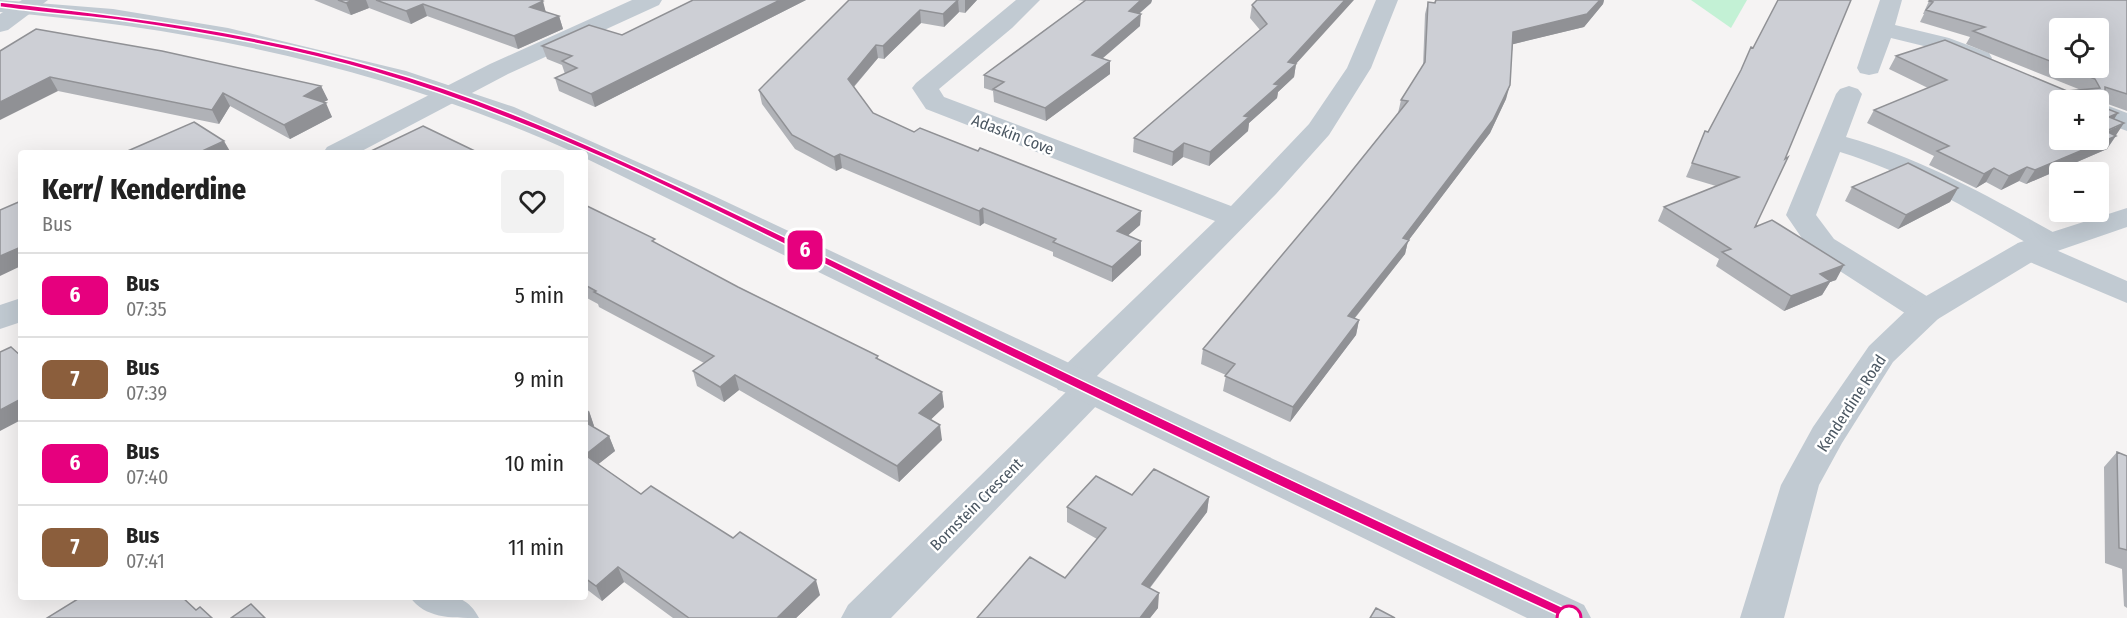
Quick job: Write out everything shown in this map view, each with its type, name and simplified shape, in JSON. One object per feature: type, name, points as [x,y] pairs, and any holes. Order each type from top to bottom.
[{"type":"street","name":"Adaskin Cove","points":[[1029,0],[1004,24],[940,72],[925,88],[935,103],[1235,218]]},
{"type":"street","points":[[1080,385],[1235,218],[1266,188],[1334,108],[1359,68],[1387,0]]},
{"type":"street","points":[[1869,68],[1891,0]]},
{"type":"street","points":[[343,150],[639,1]]},
{"type":"street","points":[[0,25],[22,4],[121,18],[252,40],[373,69],[453,94],[562,137],[777,237],[1080,385],[1569,618]]},
{"type":"street","points":[[1882,29],[1940,43],[2005,68]]},
{"type":"street","points":[[1849,94],[1801,215],[1823,246],[1879,279],[1926,311]]},
{"type":"street","points":[[2109,115],[2127,123]]},
{"type":"street","points":[[1831,141],[1879,155],[2001,215],[2039,246],[2127,293]]},
{"type":"street","name":"Kenderdine Road","points":[[1762,618],[1800,485],[1826,436],[1881,354],[1926,311],[2039,246],[2127,217]]},
{"type":"street","points":[[0,318],[18,310]]},
{"type":"street","name":"Bornstein Crescent","points":[[863,618],[1080,385]]},
{"type":"street","points":[[435,600],[457,618]]},
{"type":"green space","points":[[1691,0],[1747,0],[1731,28]]},
{"type":"building","points":[[376,0],[541,0],[543,1],[530,7],[559,16],[514,36],[423,4],[406,11]]},
{"type":"building","points":[[693,0],[780,0],[591,94],[555,78],[577,68],[562,61],[572,56],[542,46],[589,25],[622,35]]},
{"type":"building","points":[[849,0],[958,0],[943,14],[920,10],[883,46],[876,45],[848,79],[873,113],[914,132],[920,128],[978,151],[980,148],[1141,211],[1117,231],[1141,241],[1112,267],[1053,242],[1056,239],[983,208],[979,211],[840,154],[834,157],[792,135],[759,90]]},
{"type":"building","points":[[1086,0],[1141,0],[1129,11],[1141,14],[1092,55],[1110,61],[1045,108],[993,89],[1004,82],[984,75]]},
{"type":"building","points":[[1257,0],[1345,0],[1288,62],[1296,64],[1274,84],[1279,85],[1244,116],[1249,117],[1210,152],[1184,143],[1173,152],[1134,138],[1267,24],[1252,5]]},
{"type":"building","points":[[1436,0],[1600,0],[1587,14],[1513,32],[1510,85],[1493,120],[1403,238],[1409,240],[1348,316],[1359,320],[1293,407],[1225,376],[1235,364],[1203,349],[1408,101],[1401,100],[1425,62],[1428,2],[1435,3]]},
{"type":"building","points":[[1778,0],[1851,0],[1785,159],[1788,157],[1755,227],[1772,220],[1844,265],[1820,274],[1830,281],[1791,296],[1722,252],[1731,249],[1664,207],[1739,177],[1692,163],[1705,131],[1708,132],[1751,47],[1753,48]]},
{"type":"building","points":[[2127,0],[2127,94],[2105,87],[2105,90],[2078,90],[2100,88],[2092,78],[2109,78],[2109,18],[2049,18],[2049,61],[1973,31],[1985,27],[1926,10],[1933,2],[1929,1]]},
{"type":"building","points":[[36,29],[162,51],[321,86],[304,96],[326,103],[284,125],[223,93],[212,110],[50,77],[0,102],[0,51]]},
{"type":"building","points":[[1945,40],[2065,90],[2049,90],[2049,150],[2083,150],[2049,162],[2049,164],[2035,170],[2027,167],[2009,176],[1994,168],[1984,174],[1937,151],[1949,146],[1874,110],[1947,80],[1896,56]]},
{"type":"building","points":[[2109,110],[2118,113],[2109,117]]},
{"type":"building","points":[[2109,117],[2124,123],[2109,130]]},
{"type":"building","points":[[194,122],[224,141],[204,150],[130,150]]},
{"type":"building","points":[[423,126],[473,150],[373,150]]},
{"type":"building","points":[[2109,132],[2116,136],[2109,139]]},
{"type":"building","points":[[1908,163],[1958,188],[1906,215],[1852,187]]},
{"type":"building","points":[[18,202],[18,248],[0,256],[0,210]]},
{"type":"building","points":[[588,206],[655,239],[652,241],[738,287],[878,356],[876,358],[942,392],[919,413],[940,425],[897,466],[735,375],[720,387],[693,371],[714,356],[594,292],[596,291],[588,287]]},
{"type":"building","points":[[11,347],[18,353],[18,401],[0,410],[0,352]]},
{"type":"building","points":[[588,424],[609,436],[588,453]]},
{"type":"building","points":[[2117,452],[2127,456],[2127,550],[2119,548]]},
{"type":"building","points":[[588,457],[641,494],[651,486],[733,538],[740,532],[816,580],[777,618],[689,618],[618,567],[596,586],[588,580]]},
{"type":"building","points":[[1154,469],[1209,497],[1142,584],[1159,593],[1140,618],[977,618],[1030,557],[1065,578],[1106,528],[1067,507],[1096,476],[1132,495]]},
{"type":"building","points":[[76,600],[185,600],[196,610],[200,607],[212,618],[47,618]]},
{"type":"building","points":[[251,604],[265,618],[231,618]]},
{"type":"building","points":[[1376,608],[1395,618],[1370,618]]},
{"type":"bus line","name":"6","points":[[0,5],[121,18],[252,40],[373,69],[453,94],[541,127],[766,232],[1071,381],[1569,618]]}]
